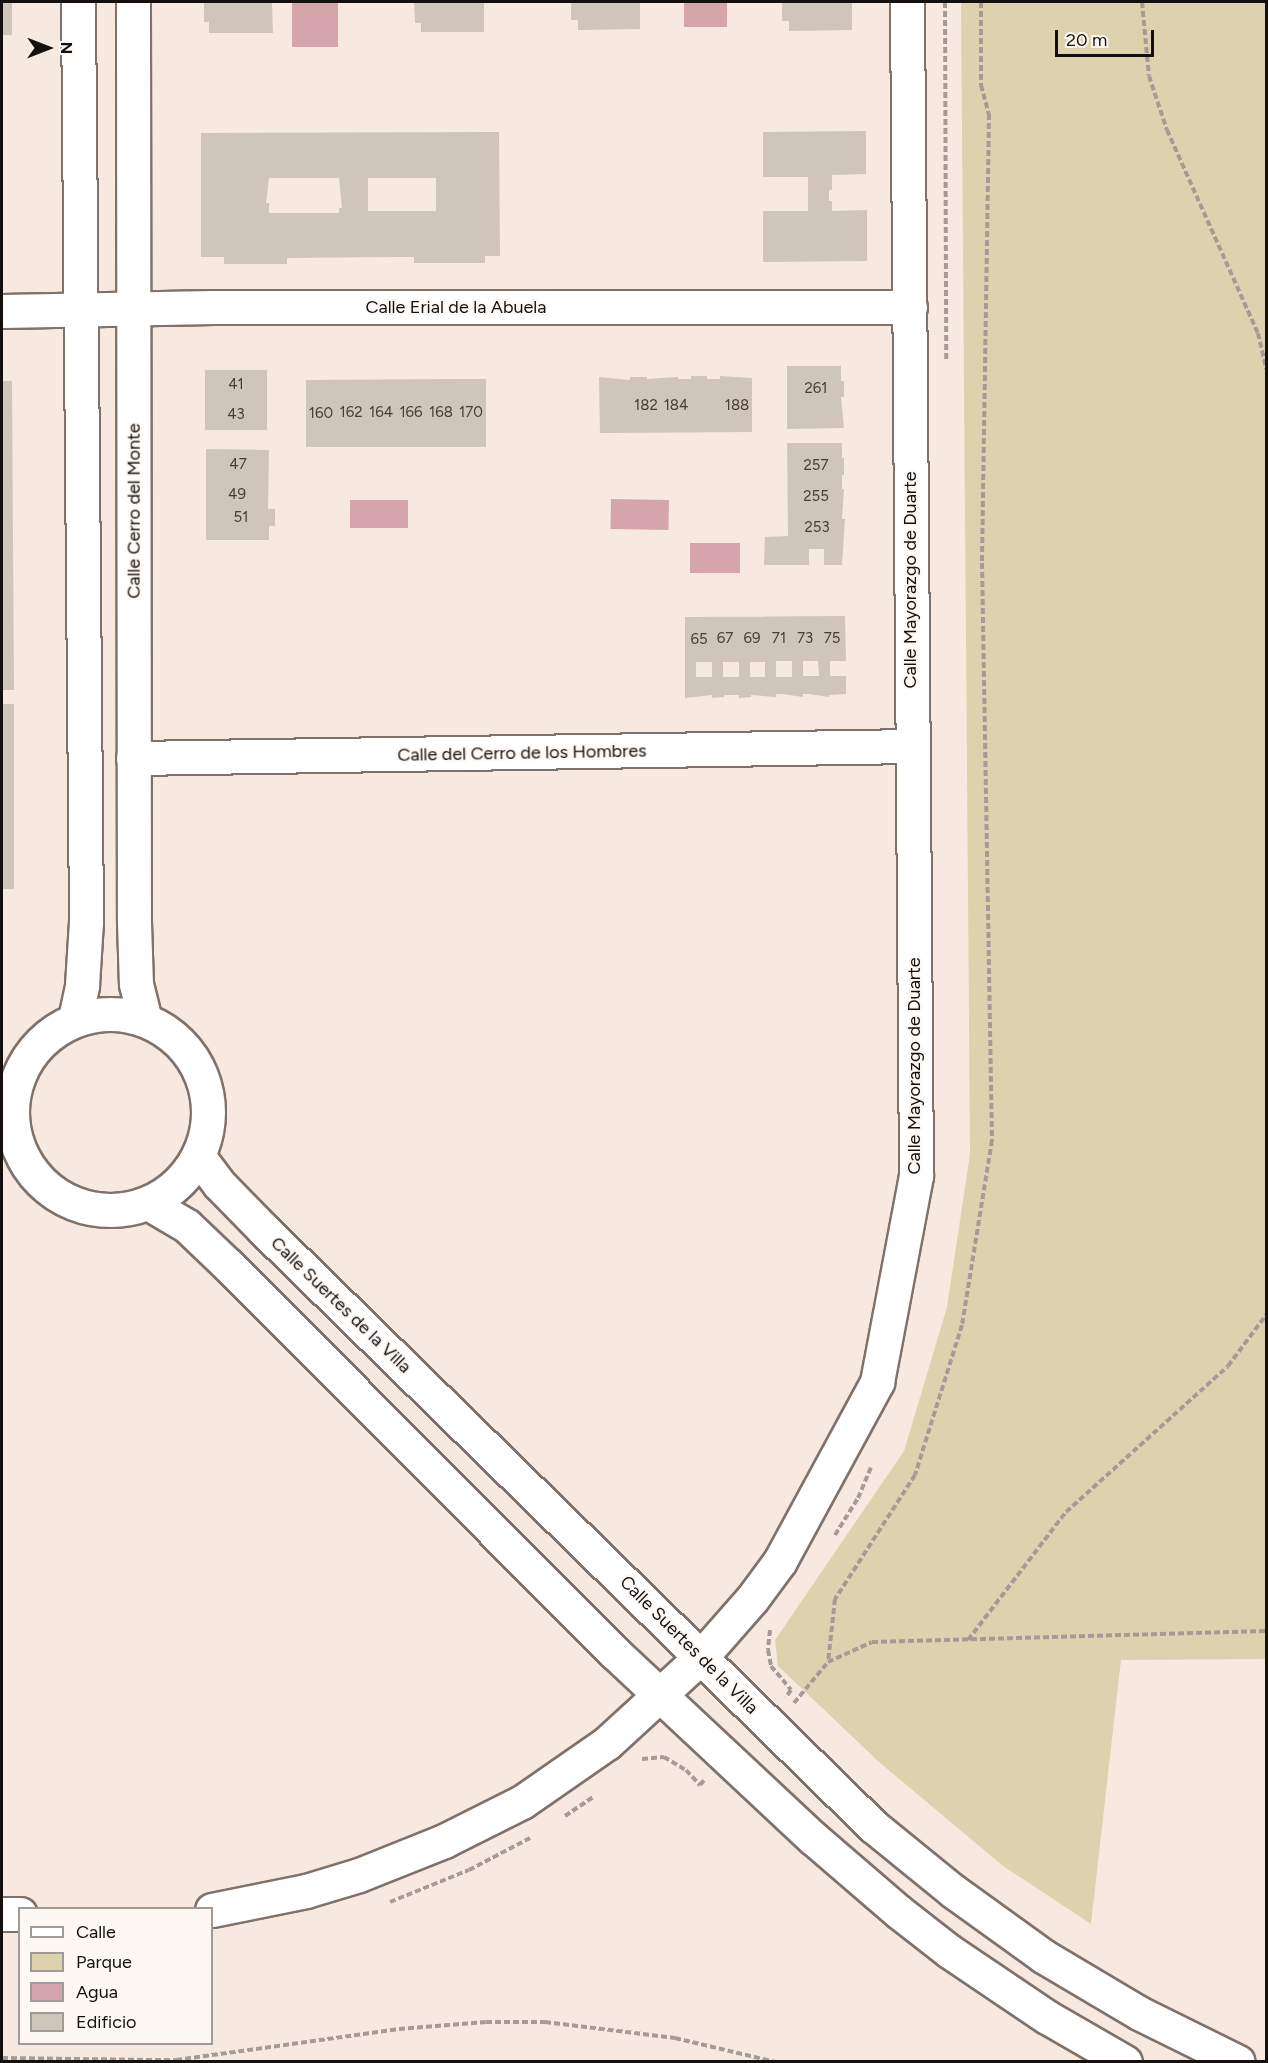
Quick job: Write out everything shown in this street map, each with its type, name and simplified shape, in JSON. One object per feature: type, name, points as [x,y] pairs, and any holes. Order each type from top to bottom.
[{"type":"main road","points":[[75,1019],[82,985],[86,922],[78,2]]},
{"type":"main road","name":"Calle Cerro del Monte","points":[[133,2],[133,758],[136,984],[145,1019]]},
{"type":"main road","name":"Calle Mayorazgo de Duarte","points":[[213,1910],[306,1891],[359,1875],[444,1841],[522,1802],[607,1743],[701,1657],[752,1599],[780,1561],[877,1382],[916,1176],[911,746],[908,2]]},
{"type":"main road","name":"Calle Erial de la Abuela","points":[[2,311],[910,308]]},
{"type":"main road","name":"Calle del Cerro de los Hombres","points":[[133,758],[911,746]]},
{"type":"main road","points":[[98,1013],[122,1013],[145,1019],[166,1030],[183,1046],[197,1065],[205,1087],[208,1110],[206,1133],[198,1156],[185,1175],[168,1191],[148,1203],[126,1209],[104,1210],[82,1206],[62,1198],[44,1185],[10,1146],[13,1100],[10,1079],[40,1042],[56,1029],[75,1019],[98,1013]]},
{"type":"main road","name":"Calle Suertes de la Villa","points":[[198,1156],[219,1184],[264,1230],[873,1826],[953,1891],[1043,1956],[1139,2013],[1238,2061]]},
{"type":"main road","points":[[148,1203],[187,1226],[228,1265],[660,1696],[813,1838],[899,1912],[949,1951],[1047,2017],[1125,2061]]},
{"type":"main road","points":[[2,1914],[18,1914]]},
{"type":"path","points":[[828,1662],[835,1599],[915,1475],[962,1325],[992,1140],[982,563],[989,114],[981,85],[981,2]]},
{"type":"path","points":[[1142,2],[1149,76],[1167,130],[1258,333],[1266,369]]},
{"type":"path","points":[[967,1640],[1066,1512],[1228,1366],[1266,1315]]},
{"type":"path","points":[[791,1706],[828,1662],[873,1642],[1266,1631]]},
{"type":"path","points":[[2,2058],[176,2060],[399,2029],[486,2022],[545,2022],[675,2038],[776,2061]]},
{"type":"green space","points":[[961,2],[1266,2],[1266,1659],[1121,1660],[1091,1924],[1003,1866],[879,1762],[778,1666],[775,1640],[904,1451],[947,1307],[970,1154]]},
{"type":"water","points":[[292,2],[338,2],[338,47],[292,47]]},
{"type":"water","points":[[684,2],[727,2],[727,27],[684,27]]},
{"type":"water","points":[[611,499],[669,500],[668,530],[610,529]]},
{"type":"water","points":[[350,500],[408,500],[408,528],[350,528]]},
{"type":"water","points":[[690,543],[740,543],[740,573],[690,573]]},
{"type":"building","points":[[2,2],[12,2],[12,35],[2,35]]},
{"type":"building","points":[[204,2],[272,2],[273,33],[209,33],[209,22],[204,22]]},
{"type":"building","points":[[414,2],[484,2],[484,32],[421,32],[421,23],[415,23]]},
{"type":"building","points":[[571,2],[640,2],[640,29],[578,30],[578,20],[571,20]]},
{"type":"building","points":[[782,2],[852,2],[852,30],[789,31],[789,21],[782,21]]},
{"type":"building","points":[[866,131],[866,174],[832,175],[829,201],[832,201],[832,211],[867,210],[867,261],[763,262],[763,211],[808,211],[808,177],[763,177],[763,132]]},
{"type":"building","points":[[499,132],[500,256],[485,256],[485,263],[414,263],[414,257],[398,257],[287,258],[287,264],[224,264],[224,257],[201,257],[201,133]],"holes":[[[269,178],[339,178],[342,208],[339,208],[339,213],[269,213],[269,203],[266,203]],[[368,178],[436,178],[436,211],[368,211]]]},
{"type":"building","points":[[787,366],[841,366],[841,381],[844,381],[844,397],[841,397],[844,428],[787,429]]},
{"type":"building","points":[[205,370],[267,370],[267,430],[205,430]]},
{"type":"building","points":[[691,376],[707,376],[707,379],[720,379],[720,376],[752,378],[752,432],[600,433],[599,377],[630,380],[630,377],[691,379]]},
{"type":"building","points":[[486,379],[486,447],[306,447],[306,380]]},
{"type":"building","points":[[2,381],[12,381],[14,690],[2,690]]},
{"type":"building","points":[[787,443],[842,443],[844,475],[842,475],[842,489],[844,489],[842,519],[845,519],[842,565],[824,565],[824,549],[809,549],[809,565],[764,565],[765,537],[788,536]]},
{"type":"building","points":[[206,449],[269,450],[268,509],[275,509],[275,526],[269,526],[269,540],[206,540]]},
{"type":"building","points":[[845,616],[846,661],[830,661],[830,676],[846,676],[846,694],[829,695],[829,697],[809,694],[803,694],[803,697],[776,694],[776,697],[751,695],[751,697],[739,698],[739,695],[724,695],[724,697],[712,698],[712,695],[685,698],[685,617]],"holes":[[[776,661],[792,661],[792,677],[776,677]],[[803,661],[818,661],[819,676],[803,676]],[[696,662],[712,662],[712,677],[696,677]],[[723,662],[739,662],[739,677],[723,677]],[[750,662],[765,662],[765,677],[750,677]]]},
{"type":"building","points":[[2,704],[14,704],[14,889],[2,889]]}]
